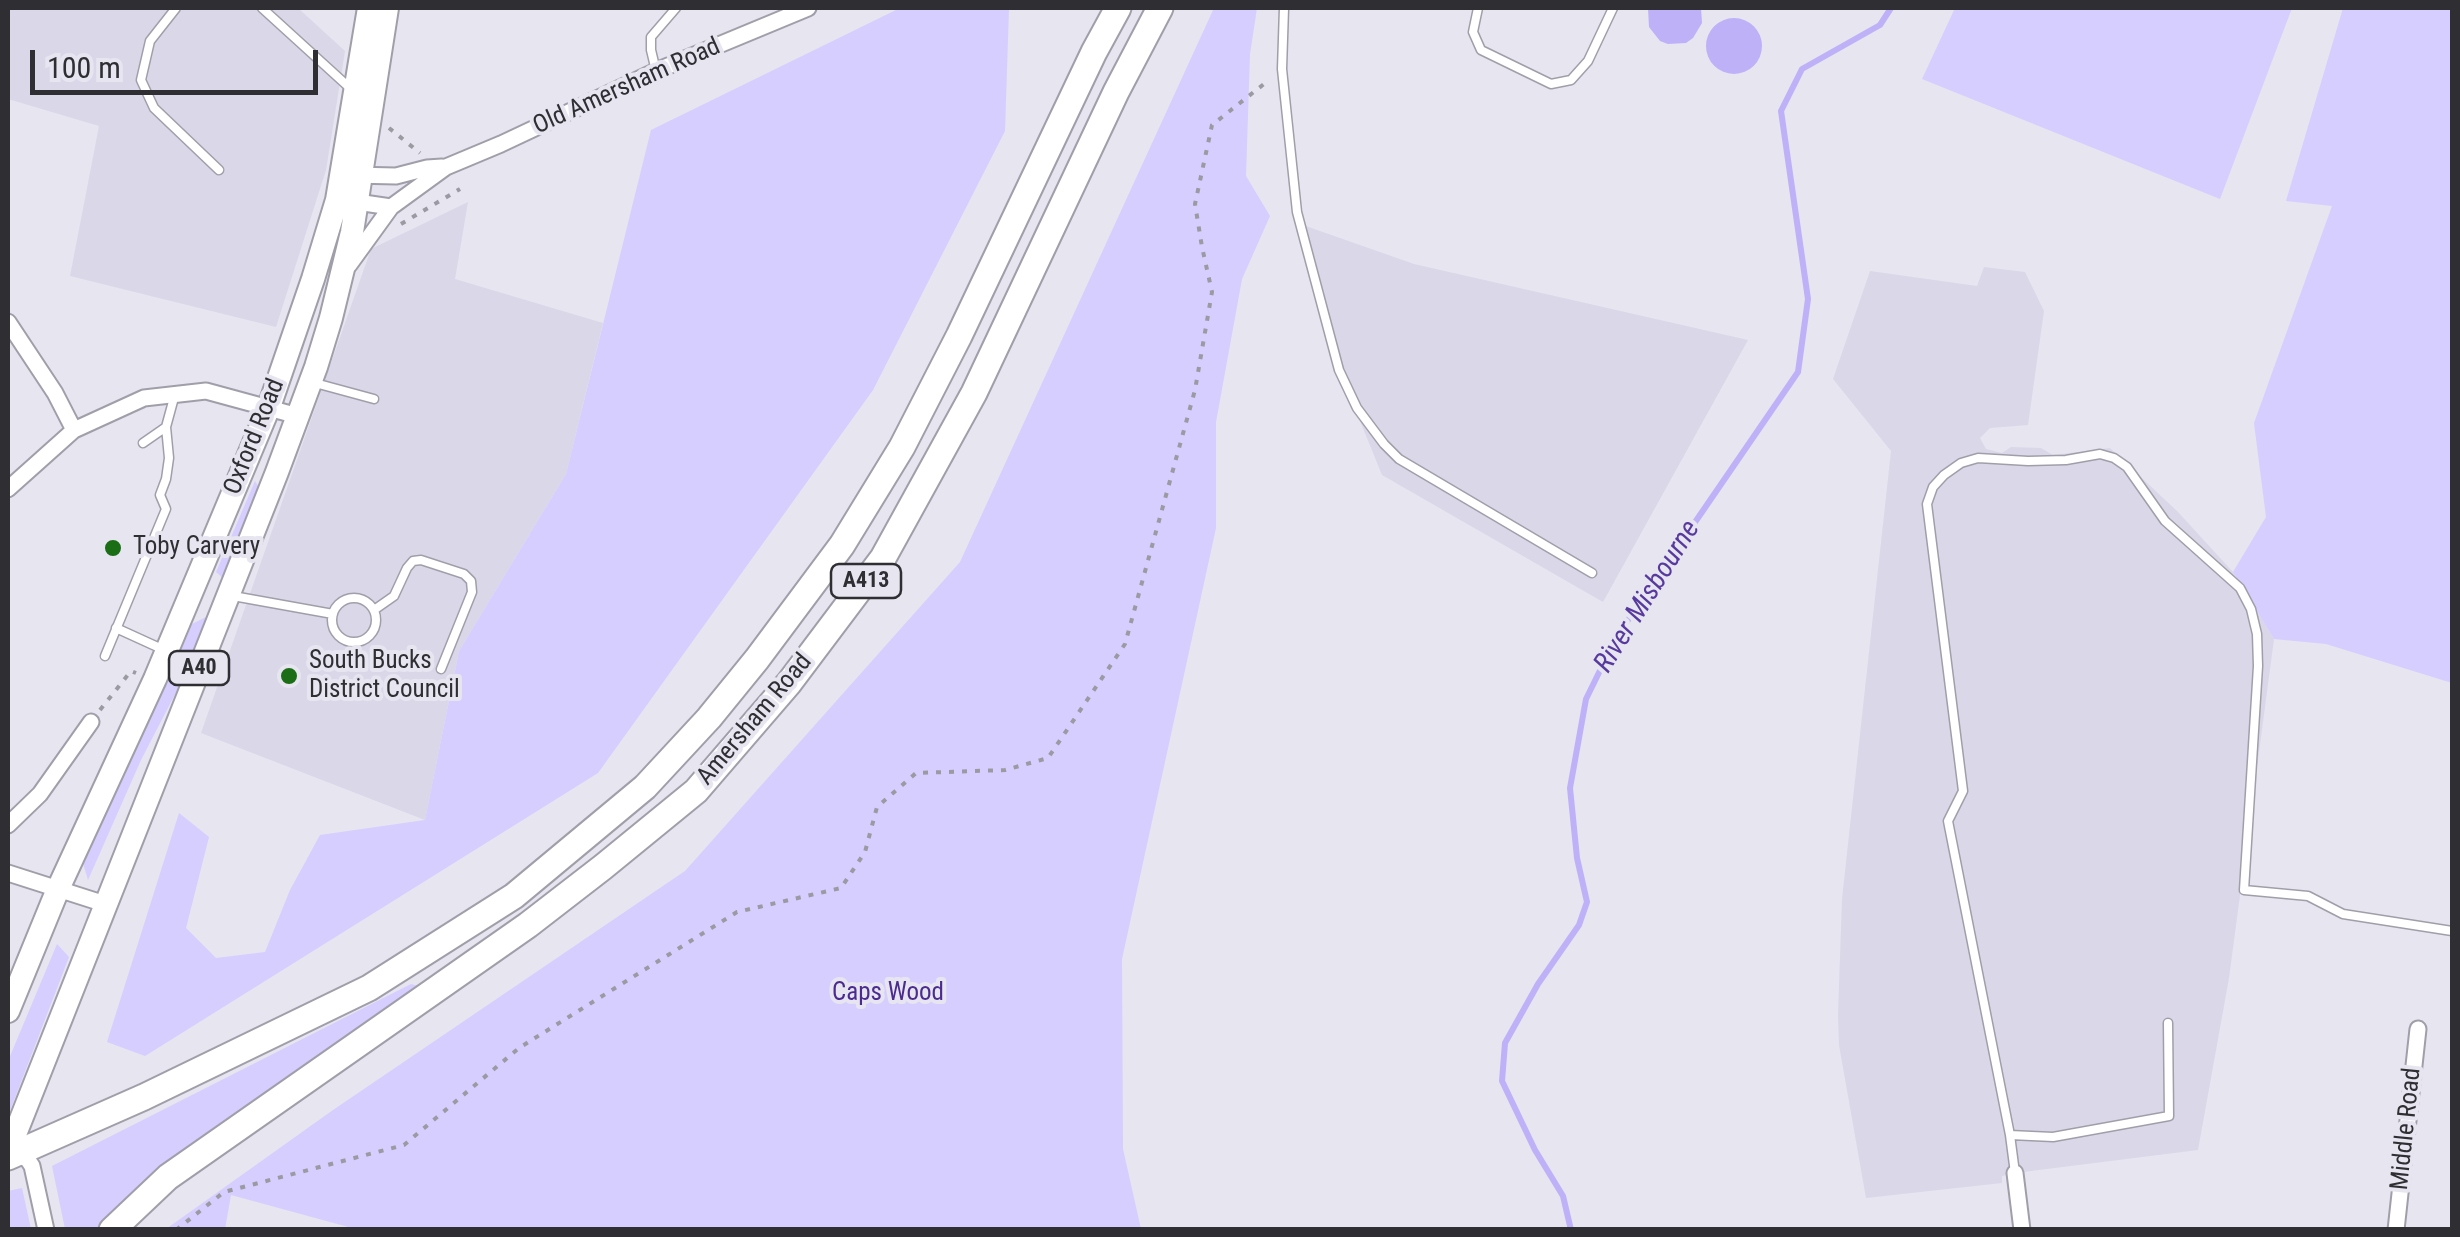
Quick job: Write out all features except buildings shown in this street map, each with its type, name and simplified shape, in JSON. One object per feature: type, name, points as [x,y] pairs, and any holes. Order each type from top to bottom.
[{"type":"highway","name":"A413","points":[[11,1154],[144,1097],[370,988],[514,896],[645,786],[710,718],[842,546],[902,447],[1118,8]]},
{"type":"highway","name":"Amersham Road","points":[[112,1230],[168,1177],[528,925],[603,867],[696,790],[778,696],[884,558],[974,393],[1116,92],[1160,8]]},
{"type":"main road","name":"Oxford Road","points":[[8,1011],[58,889],[190,596],[269,407],[313,279],[347,200],[354,92],[370,8]]},
{"type":"main road","name":"A40","points":[[351,175],[387,8]]},
{"type":"main road","name":"A40","points":[[11,1154],[104,904],[311,381],[341,277],[347,200]]},
{"type":"main road","points":[[190,596],[229,595]]},
{"type":"street","name":"Old Amersham Road","points":[[341,277],[391,207],[446,167],[656,71],[808,8]]},
{"type":"street","name":"Old Amersham Road","points":[[351,175],[396,176],[446,167]]},
{"type":"street","points":[[347,200],[391,207]]},
{"type":"street","points":[[8,322],[55,392],[74,430]]},
{"type":"street","points":[[8,489],[74,430],[144,398],[206,390],[298,416]]},
{"type":"street","points":[[8,825],[40,794],[91,722]]},
{"type":"street","points":[[8,873],[104,904]]},
{"type":"street","name":"Middle Road","points":[[2396,1230],[2418,1029]]},
{"type":"street","points":[[11,1154],[28,1160],[32,1166],[46,1230]]},
{"type":"street","points":[[2015,1173],[2022,1230]]},
{"type":"lane","points":[[176,8],[150,40],[141,80],[154,108],[219,170]]},
{"type":"lane","points":[[262,8],[354,92]]},
{"type":"lane","points":[[656,71],[650,36],[676,8]]},
{"type":"lane","points":[[1284,8],[1282,69],[1297,212],[1338,370],[1357,408],[1399,459],[1592,573]]},
{"type":"lane","points":[[1478,8],[1473,32],[1480,50],[1551,84],[1571,80],[1588,61],[1613,8]]},
{"type":"lane","points":[[311,381],[374,399]]},
{"type":"lane","points":[[105,656],[166,509],[160,495],[168,458],[166,427],[175,394]]},
{"type":"lane","points":[[143,443],[166,427]]},
{"type":"lane","points":[[2015,1173],[1948,820],[1963,791],[1927,504],[1933,486],[1961,463],[1978,458],[2066,460],[2100,454],[2114,458],[2127,467],[2165,521],[2240,588],[2254,621],[2258,666],[2244,890],[2308,896],[2354,917],[2452,932]]},
{"type":"lane","points":[[374,610],[394,596],[413,561],[464,574],[471,581],[472,592],[441,669]]},
{"type":"lane","points":[[229,595],[332,614]]},
{"type":"lane","points":[[349,598],[363,600],[374,610],[374,632],[369,638],[355,643],[340,639],[335,633],[332,614],[337,605],[349,598]]},
{"type":"lane","points":[[116,628],[166,651]]},
{"type":"lane","points":[[2010,1135],[2054,1137],[2169,1116],[2168,1023]]},
{"type":"path","points":[[176,1230],[224,1192],[404,1145],[519,1048],[736,912],[841,888],[864,852],[877,807],[916,772],[1005,770],[1048,758],[1125,644],[1195,390],[1212,292],[1195,204],[1212,125],[1282,69]]},
{"type":"path","points":[[383,123],[422,155],[427,168]]},
{"type":"path","points":[[91,722],[132,671],[155,679]]},
{"type":"shaded area","points":[[8,8],[298,8],[345,51],[326,170],[276,327],[70,276],[99,126],[8,99]]},
{"type":"shaded area","points":[[1648,8],[1701,8],[1702,23],[1686,43],[1668,44],[1660,41],[1649,27]]},
{"type":"shaded area","points":[[1734,18],[1754,26],[1762,46],[1754,66],[1734,74],[1714,66],[1706,46],[1714,26]]},
{"type":"shaded area","points":[[468,202],[455,279],[603,323],[566,474],[459,651],[425,820],[201,733],[371,249]]},
{"type":"shaded area","points":[[1300,224],[1414,264],[1748,340],[1603,602],[1382,475],[1345,384]]},
{"type":"shaded area","points":[[1984,267],[2025,272],[2044,311],[2028,425],[1990,428],[1980,438],[1986,449],[2002,453],[2011,447],[2041,448],[2053,455],[2110,448],[2178,512],[2233,572],[2274,639],[2229,978],[2198,1150],[2015,1173],[2002,1176],[2002,1183],[1866,1198],[1839,1045],[1838,1015],[1842,899],[1891,451],[1833,379],[1870,271],[1977,286]]},
{"type":"green space","points":[[900,8],[1009,8],[1005,131],[873,390],[598,773],[145,1056],[107,1042],[179,813],[209,837],[186,928],[216,958],[265,952],[290,890],[320,835],[425,820],[459,651],[566,474],[651,130]]},
{"type":"green space","name":"Caps Wood","points":[[1214,8],[1257,8],[1250,54],[1246,176],[1270,216],[1242,279],[1216,422],[1216,528],[1122,959],[1123,1149],[1141,1229],[367,1230],[231,1195],[225,1229],[166,1229],[333,1110],[685,871],[960,562]]},
{"type":"green space","points":[[1955,8],[2292,8],[2220,199],[1922,79]]},
{"type":"green space","points":[[2343,8],[2452,8],[2452,683],[2326,644],[2274,639],[2233,572],[2266,517],[2254,423],[2332,206],[2286,201]]},
{"type":"green space","points":[[255,481],[260,489],[225,580],[216,572]]},
{"type":"green space","points":[[208,616],[201,644],[141,760],[88,880],[80,853],[186,627]]},
{"type":"green space","points":[[57,944],[69,957],[8,1116],[8,1061]]},
{"type":"green space","points":[[411,984],[425,988],[260,1097],[97,1229],[65,1229],[52,1166]]},
{"type":"green space","points":[[22,1188],[31,1229],[8,1229],[8,1191]]},
{"type":"waterway","name":"River Misbourne","points":[[1571,1230],[1563,1196],[1535,1150],[1502,1081],[1505,1043],[1538,984],[1579,925],[1587,902],[1577,858],[1570,788],[1586,699],[1617,636],[1798,372],[1808,299],[1781,111],[1802,69],[1880,25],[1891,8]]},
{"type":"place","name":"Toby Carvery","points":[[113,548]]},
{"type":"place","name":"South Bucks District Council","points":[[289,676]]}]
